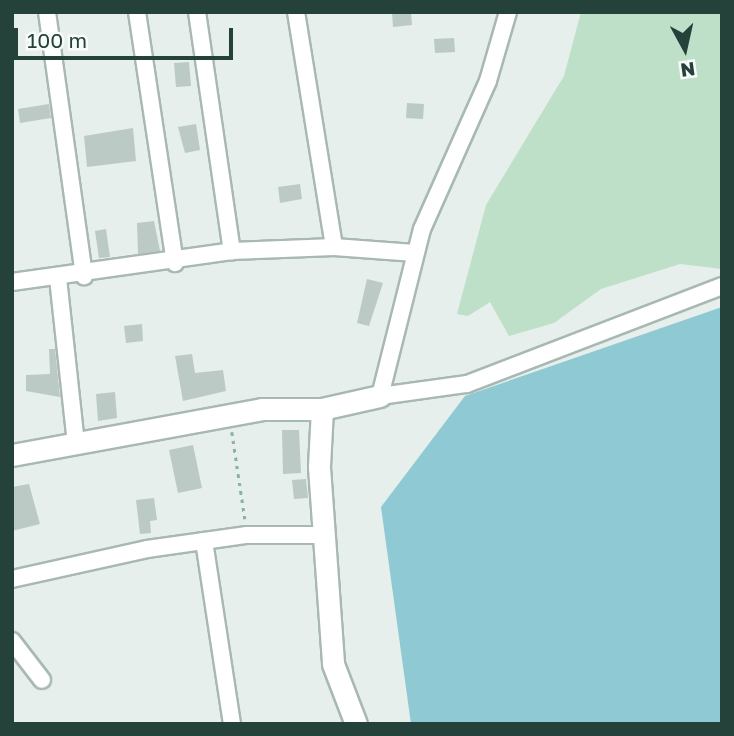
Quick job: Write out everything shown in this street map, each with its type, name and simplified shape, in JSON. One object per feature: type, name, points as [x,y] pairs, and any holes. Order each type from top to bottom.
[{"type":"street","points":[[47,12],[84,276]]},
{"type":"street","points":[[137,12],[175,263]]},
{"type":"street","points":[[197,12],[232,251]]},
{"type":"street","points":[[296,12],[334,247]]},
{"type":"street","points":[[380,396],[415,253],[488,81],[508,12]]},
{"type":"street","points":[[12,282],[84,276],[175,263],[232,251],[334,247],[415,253]]},
{"type":"street","points":[[58,278],[76,444]]},
{"type":"street","points":[[12,456],[229,415],[322,409],[380,396],[467,384],[722,286]]},
{"type":"street","points":[[322,409],[323,535],[333,664],[356,724]]},
{"type":"street","points":[[12,579],[204,541],[247,535],[323,535]]},
{"type":"street","points":[[204,541],[232,724]]},
{"type":"street","points":[[12,641],[42,680]]},
{"type":"path","points":[[229,415],[247,535]]},
{"type":"green space","points":[[581,12],[722,12],[722,269],[680,264],[601,289],[554,323],[509,336],[490,302],[468,316],[457,314],[486,205],[564,76]]},
{"type":"water","points":[[722,307],[722,724],[411,724],[381,507],[465,396]]},
{"type":"building","points":[[392,12],[411,12],[412,25],[393,27]]},
{"type":"building","points":[[454,38],[455,52],[435,53],[434,39]]},
{"type":"building","points":[[189,62],[191,86],[176,87],[174,63]]},
{"type":"building","points":[[407,103],[424,104],[423,119],[406,118]]},
{"type":"building","points":[[49,104],[51,118],[20,123],[18,109]]},
{"type":"building","points":[[196,124],[200,150],[185,153],[178,127]]},
{"type":"building","points":[[133,128],[136,161],[87,167],[84,136]]},
{"type":"building","points":[[300,184],[302,199],[280,203],[278,187]]},
{"type":"building","points":[[154,221],[160,251],[138,254],[137,223]]},
{"type":"building","points":[[106,229],[110,257],[99,258],[95,231]]},
{"type":"building","points":[[367,279],[383,283],[369,326],[357,323]]},
{"type":"building","points":[[142,324],[143,341],[126,343],[124,326]]},
{"type":"building","points":[[49,349],[55,349],[60,397],[26,391],[26,375],[50,374]]},
{"type":"building","points":[[192,354],[195,373],[223,370],[226,391],[183,401],[175,356]]},
{"type":"building","points":[[115,392],[117,418],[98,421],[96,394]]},
{"type":"building","points":[[282,430],[299,430],[301,473],[283,474]]},
{"type":"building","points":[[193,445],[202,488],[178,493],[169,450]]},
{"type":"building","points":[[306,479],[308,498],[294,499],[292,480]]},
{"type":"building","points":[[29,484],[40,524],[12,531],[12,487]]},
{"type":"building","points":[[154,498],[157,520],[150,521],[151,533],[140,534],[136,500]]}]
